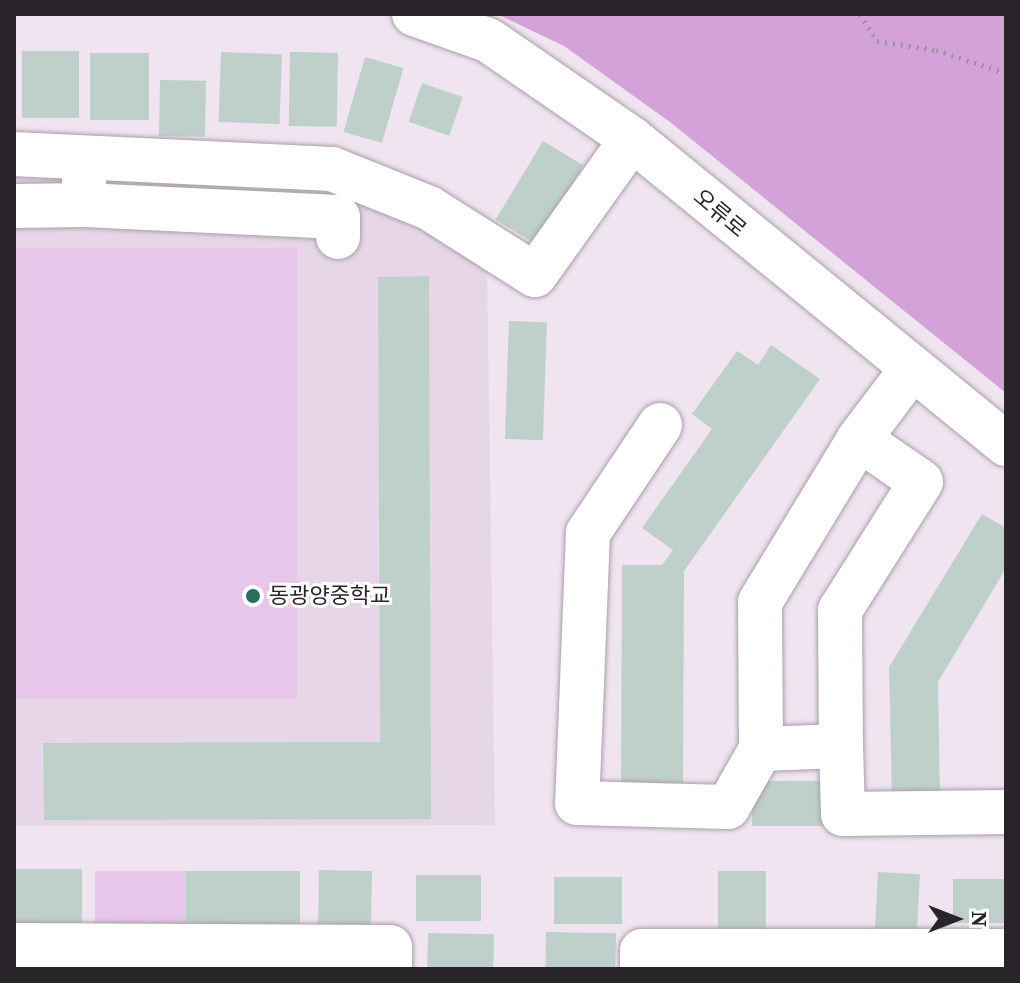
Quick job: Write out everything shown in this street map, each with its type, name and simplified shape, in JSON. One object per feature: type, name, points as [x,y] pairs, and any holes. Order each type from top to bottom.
[{"type":"street","name":"오류로","points":[[414,14],[488,40],[632,139],[911,370],[1006,444]]},
{"type":"street","points":[[14,154],[332,169],[429,208],[535,275],[632,139]]},
{"type":"street","points":[[84,155],[84,205]]},
{"type":"street","points":[[14,206],[84,205],[338,217],[338,237]]},
{"type":"street","points":[[660,425],[588,533],[577,803],[728,807],[761,749],[760,602],[859,439],[911,370]]},
{"type":"street","points":[[859,439],[921,482],[840,610],[843,814],[1006,812]]},
{"type":"street","points":[[761,749],[841,746]]},
{"type":"street","points":[[14,945],[390,947],[390,969]]},
{"type":"street","points":[[642,969],[642,951],[1006,951]]},
{"type":"path","points":[[860,14],[877,41],[936,50],[1006,73]]},
{"type":"shaded area","points":[[497,14],[1006,14],[1006,393],[670,122],[564,46]]},
{"type":"shaded area","name":"동광양중학교","points":[[14,174],[260,181],[395,213],[487,268],[495,825],[14,826]]},
{"type":"shaded area","points":[[14,248],[297,248],[297,699],[14,699]]},
{"type":"shaded area","points":[[95,871],[186,871],[186,925],[95,925]]},
{"type":"building","points":[[22,51],[79,51],[79,118],[22,118]]},
{"type":"building","points":[[221,52],[282,54],[280,124],[219,122]]},
{"type":"building","points":[[290,52],[338,53],[337,127],[289,126]]},
{"type":"building","points":[[90,53],[149,53],[149,120],[90,120]]},
{"type":"building","points":[[365,57],[403,68],[382,143],[344,132]]},
{"type":"building","points":[[160,80],[206,81],[205,137],[159,136]]},
{"type":"building","points":[[422,83],[463,97],[449,136],[409,122]]},
{"type":"building","points":[[543,141],[583,165],[536,244],[496,220]]},
{"type":"building","points":[[429,276],[431,819],[44,820],[43,743],[380,742],[378,277]]},
{"type":"building","points":[[509,321],[547,322],[543,440],[505,439]]},
{"type":"building","points":[[771,345],[820,379],[684,571],[683,792],[621,792],[622,565],[662,565],[673,550],[642,528],[712,429],[692,414],[737,351],[758,365]]},
{"type":"building","points":[[982,514],[1006,528],[1006,568],[938,682],[940,798],[892,799],[889,667]]},
{"type":"building","points":[[752,781],[826,781],[826,826],[752,826]]},
{"type":"building","points":[[16,869],[82,869],[82,933],[16,933]]},
{"type":"building","points":[[319,870],[372,871],[371,934],[318,933]]},
{"type":"building","points":[[186,871],[300,871],[300,926],[186,926]]},
{"type":"building","points":[[718,871],[766,871],[766,930],[718,930]]},
{"type":"building","points":[[878,872],[920,874],[917,934],[875,932]]},
{"type":"building","points":[[416,875],[481,875],[481,921],[416,921]]},
{"type":"building","points":[[554,877],[622,877],[622,924],[554,924]]},
{"type":"building","points":[[953,879],[1006,879],[1006,923],[953,923]]},
{"type":"building","points":[[546,932],[616,933],[615,969],[545,969]]},
{"type":"building","points":[[428,933],[494,934],[493,969],[427,969]]},
{"type":"place","name":"동광양중학교","points":[[253,596]]}]
